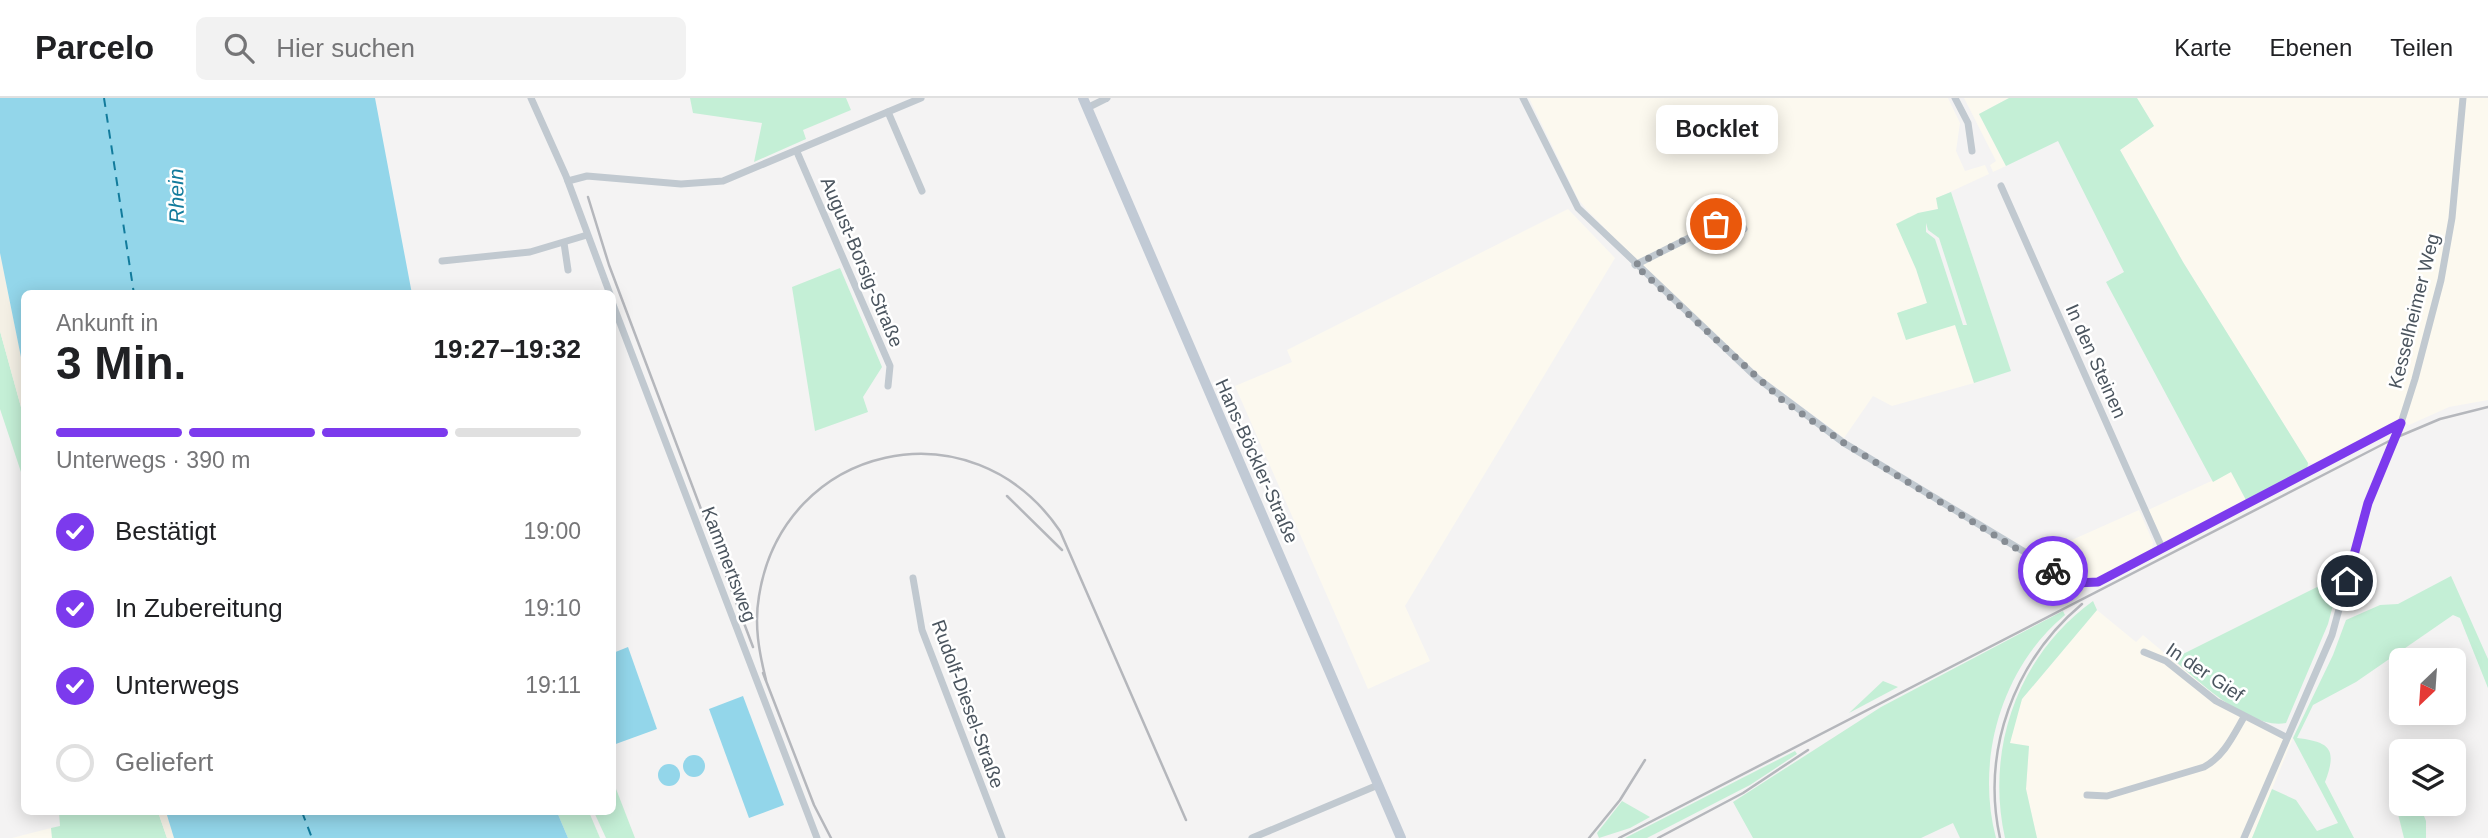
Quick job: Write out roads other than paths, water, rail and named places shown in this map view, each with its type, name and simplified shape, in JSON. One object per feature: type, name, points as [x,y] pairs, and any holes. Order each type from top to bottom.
[{"type":"main road","name":"Hans-Böckler-Straße","points":[[1085,103],[1401,838]]},
{"type":"street","points":[[531,98],[568,181],[608,290]]},
{"type":"street","points":[[568,181],[587,176],[681,184],[723,181],[921,98]]},
{"type":"street","points":[[1085,103],[1107,98]]},
{"type":"street","points":[[1522,98],[1578,208],[1757,378],[1811,421],[2076,583],[2098,582],[2401,423]]},
{"type":"street","points":[[1955,98],[1968,123],[1972,151]]},
{"type":"street","name":"Kesselheimer Weg","points":[[2244,838],[2332,635],[2364,515],[2401,423],[2441,280],[2452,218],[2463,98]]},
{"type":"street","points":[[888,112],[922,191]]},
{"type":"street","name":"August-Borsig-Straße","points":[[797,152],[890,366],[888,386]]},
{"type":"street","name":"In den Steinen","points":[[2001,186],[2162,548]]},
{"type":"street","points":[[1731,202],[1744,229]]},
{"type":"street","points":[[1635,265],[1737,214]]},
{"type":"street","points":[[442,261],[530,252],[587,235]]},
{"type":"street","points":[[564,243],[568,270]]},
{"type":"street","name":"Kammertsweg","points":[[616,312],[817,838]]},
{"type":"street","name":"Rudolf-Diesel-Straße","points":[[913,578],[922,630],[1002,838]]},
{"type":"street","name":"In der Gief","points":[[2144,652],[2166,661],[2216,701],[2286,737]]},
{"type":"street","points":[[2087,795],[2107,796],[2204,767],[2216,760],[2225,750],[2244,717]]},
{"type":"street","points":[[1252,838],[1378,785]]},
{"type":"water","name":"Rhein","points":[[0,98],[375,98],[411,290],[21,290],[21,357],[0,253]]},
{"type":"water","points":[[628,647],[657,729],[616,744],[616,652]]},
{"type":"water","points":[[743,696],[784,805],[749,818],[709,709]]},
{"type":"water","points":[[694,755],[702,758],[705,766],[702,774],[694,777],[686,774],[683,766],[686,758]]},
{"type":"water","points":[[669,764],[677,767],[680,775],[677,783],[669,786],[661,783],[658,775],[661,767]]},
{"type":"water","points":[[167,815],[558,815],[568,838],[174,838]]},
{"type":"railway","points":[[588,197],[609,265],[753,647]]},
{"type":"railway","points":[[1619,838],[2395,438],[2440,419],[2488,407]]},
{"type":"railway","points":[[766,680],[758,638],[759,596],[775,544],[804,503],[842,474],[886,458],[932,454],[979,465],[1023,490],[1060,531],[1186,820]]},
{"type":"railway","points":[[1007,496],[1062,550]]},
{"type":"railway","points":[[2000,838],[1995,805],[1995,773],[2008,710],[2021,680],[2038,652],[2058,627],[2082,604]]},
{"type":"railway","points":[[763,673],[814,805],[831,838]]},
{"type":"railway","points":[[1658,838],[1743,793],[1808,750]]},
{"type":"railway","points":[[1589,838],[1620,800],[1645,760]]},
{"type":"place","name":"Bocklet","points":[[1716,224]]}]
